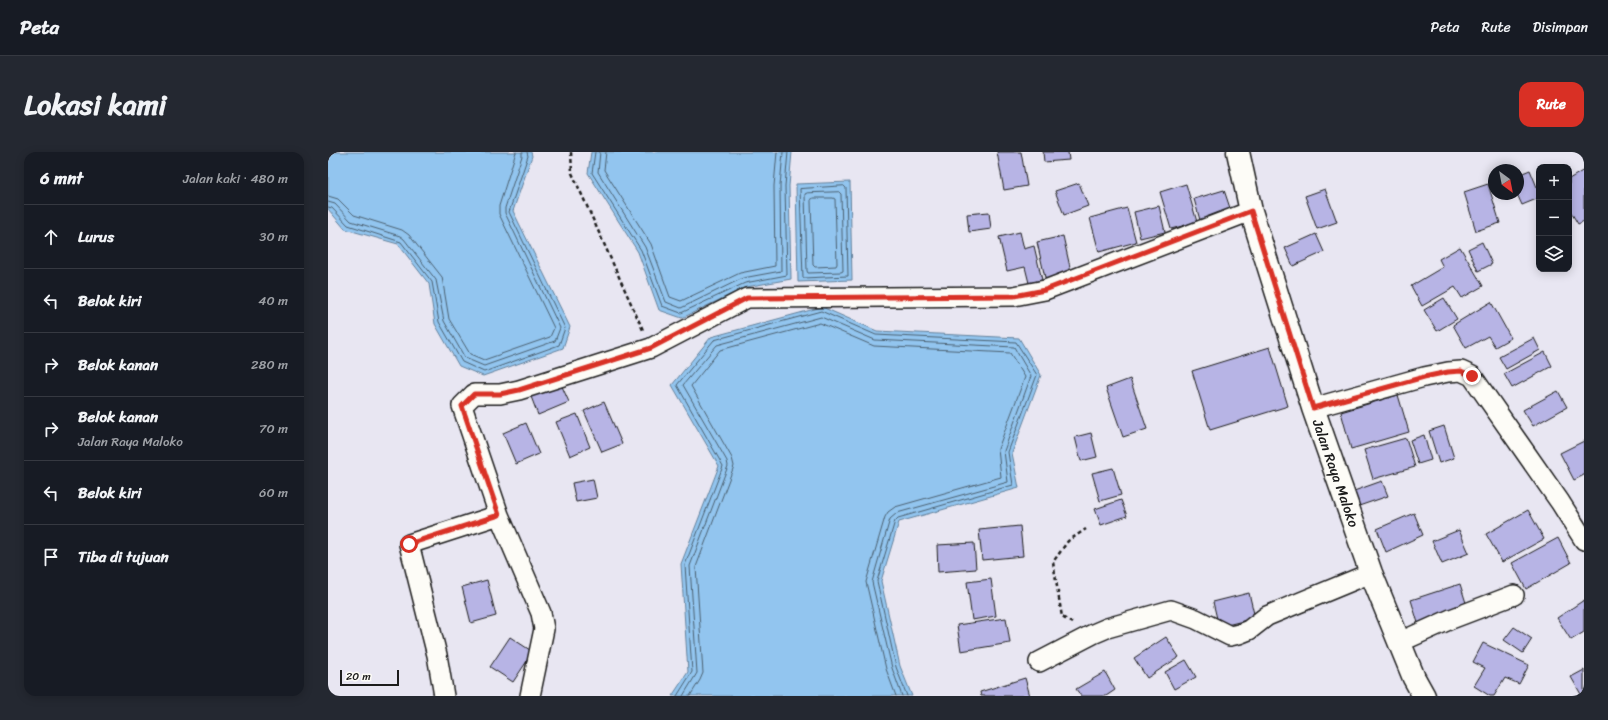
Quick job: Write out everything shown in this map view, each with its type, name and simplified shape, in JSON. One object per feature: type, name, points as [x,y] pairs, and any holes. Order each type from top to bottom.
[{"type":"street","name":"Jalan Raya Maloko","points":[[1238,152],[1251,211],[1313,408],[1371,573],[1414,678],[1424,696]]},
{"type":"street","points":[[530,696],[544,629],[540,613],[499,515],[462,406],[474,394],[500,394],[519,390],[651,348],[747,298],[1014,296],[1045,290],[1251,211]]},
{"type":"street","points":[[1313,408],[1436,374],[1461,371],[1472,376],[1560,502],[1584,540]]},
{"type":"street","points":[[444,696],[437,655],[409,544],[499,515]]},
{"type":"street","points":[[1039,662],[1092,634],[1107,628],[1171,610],[1196,619],[1230,636],[1239,634],[1249,630],[1267,616],[1371,573]]},
{"type":"street","points":[[1400,642],[1450,619],[1514,595]]},
{"type":"path","points":[[571,152],[572,173],[651,348]]},
{"type":"path","points":[[1086,529],[1068,541],[1053,562],[1062,617],[1092,634]]},
{"type":"water","points":[[328,152],[531,152],[532,156],[513,211],[570,327],[563,348],[483,376],[459,366],[435,324],[429,284],[398,244],[345,229],[328,209]]},
{"type":"water","points":[[591,152],[792,152],[789,186],[791,279],[746,287],[682,318],[659,310],[638,252],[588,173]]},
{"type":"water","points":[[850,182],[852,280],[798,282],[796,184]]},
{"type":"water","points":[[822,307],[877,331],[1019,338],[1041,375],[1012,453],[1019,488],[899,522],[881,581],[900,666],[912,696],[672,696],[688,672],[681,564],[719,466],[672,385],[711,337]]},
{"type":"building","points":[[997,152],[1021,152],[1027,186],[1004,190]]},
{"type":"building","points":[[1043,152],[1068,152],[1069,160],[1044,162]]},
{"type":"building","points":[[1530,170],[1536,185],[1536,199],[1522,205],[1520,200],[1524,200],[1524,172]]},
{"type":"building","points":[[1584,170],[1584,221],[1578,224],[1572,214],[1572,177]]},
{"type":"building","points":[[1079,183],[1088,206],[1064,215],[1055,191]]},
{"type":"building","points":[[1186,184],[1197,222],[1171,229],[1160,192]]},
{"type":"building","points":[[1488,184],[1488,200],[1493,200],[1500,223],[1476,231],[1464,192]]},
{"type":"building","points":[[1325,189],[1337,222],[1317,229],[1305,196]]},
{"type":"building","points":[[1224,190],[1231,211],[1200,220],[1194,199]]},
{"type":"building","points":[[1159,206],[1165,232],[1140,238],[1134,212]]},
{"type":"building","points":[[1127,208],[1136,242],[1099,252],[1090,218]]},
{"type":"building","points":[[989,212],[991,229],[969,232],[967,214]]},
{"type":"building","points":[[1020,232],[1024,249],[1034,246],[1042,280],[1029,283],[1025,267],[1007,271],[999,237]]},
{"type":"building","points":[[1316,234],[1324,252],[1293,266],[1285,248]]},
{"type":"building","points":[[1063,236],[1072,276],[1046,282],[1037,242]]},
{"type":"building","points":[[1482,242],[1492,264],[1478,271],[1468,249]]},
{"type":"building","points":[[1460,247],[1483,286],[1462,298],[1455,287],[1422,306],[1411,286],[1443,267],[1439,259]]},
{"type":"building","points":[[1444,298],[1457,319],[1437,331],[1424,310]]},
{"type":"building","points":[[1491,302],[1511,338],[1495,347],[1488,336],[1466,348],[1453,325]]},
{"type":"building","points":[[1534,338],[1540,350],[1506,369],[1499,357]]},
{"type":"building","points":[[1270,347],[1288,406],[1210,430],[1192,371]]},
{"type":"building","points":[[1545,352],[1552,366],[1512,388],[1504,374]]},
{"type":"building","points":[[1130,379],[1147,429],[1123,437],[1106,388]]},
{"type":"building","points":[[560,382],[569,402],[538,415],[530,394]]},
{"type":"building","points":[[1558,391],[1567,407],[1533,426],[1523,410]]},
{"type":"building","points":[[1398,395],[1409,432],[1351,449],[1341,412]]},
{"type":"building","points":[[604,402],[622,444],[602,452],[584,411]]},
{"type":"building","points":[[577,414],[590,447],[570,456],[556,422]]},
{"type":"building","points":[[526,423],[539,454],[516,464],[503,433]]},
{"type":"building","points":[[1444,426],[1454,458],[1439,463],[1429,431]]},
{"type":"building","points":[[1091,433],[1097,457],[1081,461],[1075,437]]},
{"type":"building","points":[[1424,435],[1431,460],[1418,464],[1410,440]]},
{"type":"building","points":[[1406,438],[1415,467],[1373,479],[1364,450]]},
{"type":"building","points":[[1584,441],[1584,475],[1574,480],[1560,453]]},
{"type":"building","points":[[1113,468],[1121,495],[1100,501],[1092,473]]},
{"type":"building","points":[[593,479],[597,498],[576,502],[572,483]]},
{"type":"building","points":[[1382,481],[1388,496],[1359,506],[1354,491]]},
{"type":"building","points":[[1121,500],[1127,516],[1101,525],[1095,509]]},
{"type":"building","points":[[1528,510],[1544,539],[1502,562],[1486,534]]},
{"type":"building","points":[[1414,513],[1423,535],[1386,552],[1377,529]]},
{"type":"building","points":[[1020,526],[1023,556],[982,560],[979,530]]},
{"type":"building","points":[[1459,530],[1469,553],[1442,564],[1432,541]]},
{"type":"building","points":[[1558,538],[1571,563],[1526,589],[1512,563]]},
{"type":"building","points":[[974,543],[976,569],[938,572],[937,545]]},
{"type":"building","points":[[991,579],[996,616],[972,620],[967,582]]},
{"type":"building","points":[[487,580],[496,616],[471,623],[462,587]]},
{"type":"building","points":[[1460,584],[1467,606],[1418,623],[1411,600]]},
{"type":"building","points":[[1249,593],[1255,618],[1219,627],[1213,602]]},
{"type":"building","points":[[1584,600],[1584,632],[1571,640],[1557,618]]},
{"type":"building","points":[[1006,618],[1010,643],[961,651],[957,625]]},
{"type":"building","points":[[1514,627],[1532,639],[1523,653],[1504,640]]},
{"type":"building","points":[[510,637],[533,652],[513,682],[490,667]]},
{"type":"building","points":[[1166,637],[1179,657],[1147,678],[1134,658]]},
{"type":"building","points":[[1483,643],[1529,665],[1519,684],[1505,678],[1494,696],[1490,696],[1474,686],[1485,668],[1473,662]]},
{"type":"building","points":[[1186,660],[1196,677],[1174,689],[1165,672]]},
{"type":"building","points":[[1584,670],[1584,696],[1582,696],[1571,677]]},
{"type":"building","points":[[1105,672],[1115,690],[1106,696],[1081,696],[1076,689]]},
{"type":"building","points":[[1025,678],[1030,696],[981,696],[980,692]]},
{"type":"route","points":[[409,544],[499,515],[462,406],[474,394],[500,394],[519,390],[651,348],[747,298],[1014,296],[1045,290],[1251,211],[1313,408],[1424,377],[1448,372],[1461,371],[1472,376]]}]
